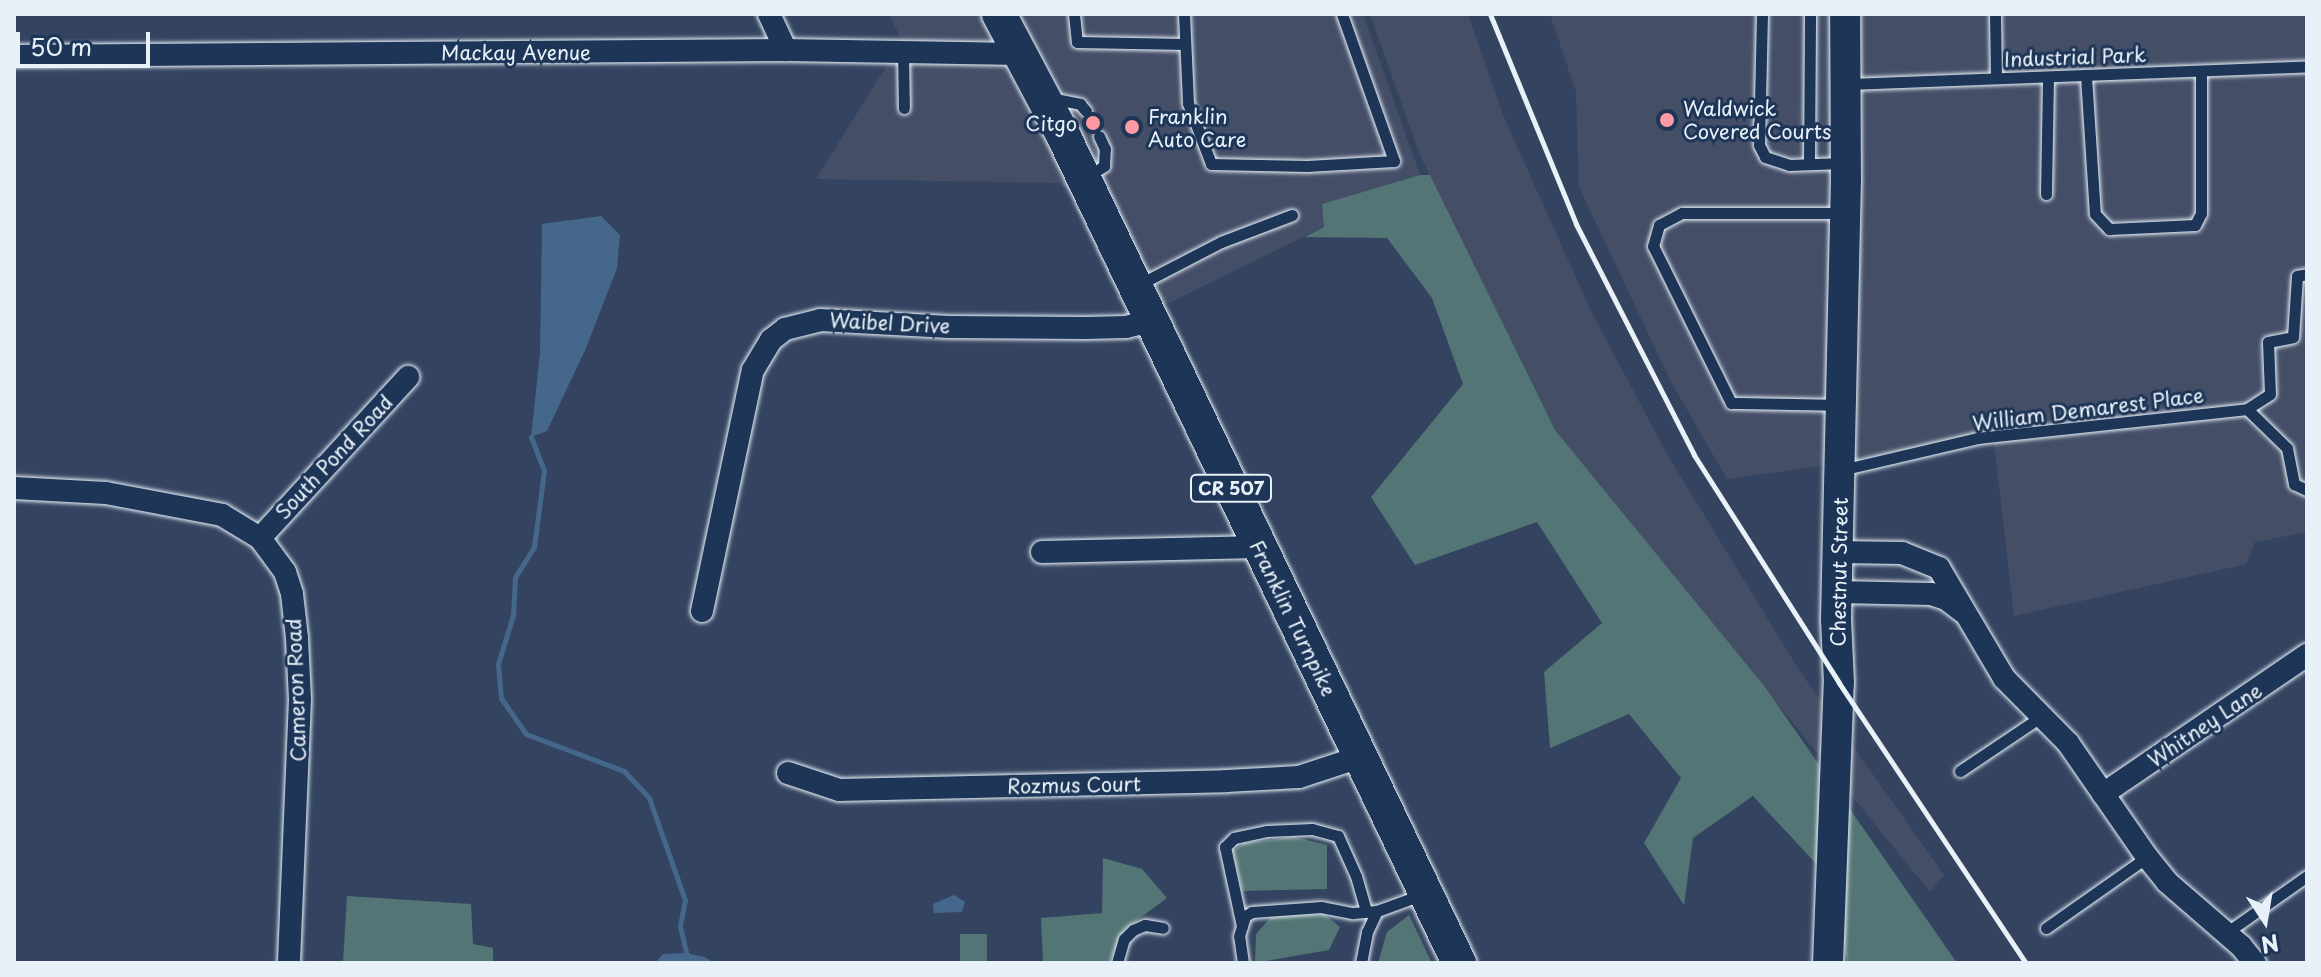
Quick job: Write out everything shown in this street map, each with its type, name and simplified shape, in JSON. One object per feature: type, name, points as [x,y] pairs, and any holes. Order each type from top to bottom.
[{"type":"main road","name":"Franklin Turnpike","points":[[999,14],[1084,178],[1459,963]]},
{"type":"street","points":[[769,14],[786,50]]},
{"type":"street","name":"Chestnut Street","points":[[1828,963],[1839,683],[1837,592],[1846,172],[1845,14]]},
{"type":"street","name":"Mackay Avenue","points":[[14,56],[786,50],[1018,54]]},
{"type":"street","name":"Waibel Drive","points":[[702,611],[753,370],[765,347],[785,329],[820,320],[949,327],[1085,328],[1126,327],[1150,321]]},
{"type":"street","name":"South Pond Road","points":[[260,538],[408,377]]},
{"type":"street","name":"Cameron Road","points":[[14,488],[106,493],[222,515],[260,538],[285,572],[292,594],[297,638],[299,755],[289,963]]},
{"type":"street","points":[[1042,552],[1259,547]]},
{"type":"street","points":[[1838,552],[1902,553],[1924,559],[1939,568],[2004,678],[2068,743],[2147,857],[2167,882],[2226,933],[2255,963]]},
{"type":"street","points":[[1837,592],[1931,594],[1946,599],[1963,612]]},
{"type":"street","name":"Whitney Lane","points":[[2103,794],[2305,660]]},
{"type":"street","name":"Rozmus Court","points":[[788,773],[839,790],[1125,784],[1299,777],[1360,757]]},
{"type":"lane","points":[[1074,14],[1077,42],[1185,44]]},
{"type":"lane","points":[[1184,14],[1188,103],[1211,164],[1307,166],[1394,161],[1342,14]]},
{"type":"lane","points":[[1762,14],[1759,145],[1765,157],[1789,165],[1809,164],[1846,172]]},
{"type":"lane","points":[[1809,164],[1810,14]]},
{"type":"lane","points":[[1995,14],[1996,78]]},
{"type":"lane","points":[[903,53],[904,108]]},
{"type":"lane","name":"Industrial Park","points":[[1845,84],[2307,66]]},
{"type":"lane","points":[[2086,76],[2095,214],[2109,229],[2195,225],[2201,213],[2201,71]]},
{"type":"lane","points":[[2046,194],[2048,78]]},
{"type":"lane","points":[[1042,96],[1080,104],[1086,111]]},
{"type":"lane","points":[[1084,178],[1104,166],[1105,149],[1099,136]]},
{"type":"lane","points":[[1842,405],[1731,403],[1695,336],[1653,246],[1659,225],[1682,213],[1845,213]]},
{"type":"lane","points":[[1134,287],[1221,242],[1292,215]]},
{"type":"lane","points":[[2307,274],[2297,276],[2293,337],[2268,342],[2270,394],[2247,409],[2287,448],[2294,484],[2307,490]]},
{"type":"lane","name":"William Demarest Place","points":[[1840,470],[1977,438],[2247,409]]},
{"type":"lane","points":[[1960,771],[2042,716]]},
{"type":"lane","points":[[1242,926],[1225,847],[1234,838],[1267,831],[1312,829],[1338,836],[1371,912],[1361,963]]},
{"type":"lane","points":[[2046,928],[2147,857]]},
{"type":"lane","points":[[2226,933],[2307,876]]},
{"type":"lane","points":[[1243,963],[1239,936],[1245,916],[1252,912],[1321,907],[1371,912],[1425,893]]},
{"type":"lane","points":[[1117,963],[1124,939],[1133,930],[1145,925],[1163,928]]},
{"type":"shaded area","points":[[889,14],[1363,14],[1420,175],[1322,204],[1324,227],[1140,317],[1090,205],[1059,183],[816,179],[902,41]]},
{"type":"shaded area","points":[[1370,14],[1468,14],[1503,115],[1591,311],[1668,456],[1799,670],[1944,875],[1930,892],[1555,430],[1482,291],[1418,150]]},
{"type":"shaded area","points":[[1550,14],[2307,14],[2307,532],[2255,542],[2246,564],[2014,616],[1994,442],[1727,479],[1670,380],[1579,187],[1576,92]]},
{"type":"shaded area","points":[[601,216],[620,235],[617,268],[586,348],[547,431],[531,437],[540,353],[542,224]]},
{"type":"shaded area","points":[[954,895],[965,902],[962,912],[934,913],[933,904]]},
{"type":"shaded area","points":[[686,953],[705,957],[714,963],[655,963],[663,954]]},
{"type":"green space","points":[[1420,175],[1430,175],[1555,430],[1765,687],[1957,963],[1847,963],[1835,884],[1753,796],[1693,838],[1684,905],[1644,843],[1681,778],[1629,714],[1550,748],[1544,672],[1602,623],[1537,522],[1415,565],[1371,497],[1463,384],[1432,298],[1387,238],[1305,237],[1324,227],[1322,204]]},
{"type":"green space","points":[[1294,837],[1327,845],[1327,889],[1242,891],[1233,851],[1244,843]]},
{"type":"green space","points":[[1103,858],[1142,869],[1167,898],[1125,929],[1109,963],[1043,963],[1041,918],[1102,913]]},
{"type":"green space","points":[[347,896],[471,904],[473,944],[493,948],[493,963],[343,963]]},
{"type":"green space","points":[[1324,914],[1340,927],[1329,950],[1255,963],[1256,934],[1272,916]]},
{"type":"green space","points":[[1409,915],[1432,963],[1378,963],[1387,932]]},
{"type":"green space","points":[[960,934],[987,934],[987,963],[960,963]]},
{"type":"waterway","points":[[531,437],[544,471],[534,547],[515,578],[513,615],[498,664],[501,698],[526,734],[624,771],[649,798],[685,900],[680,926],[686,953]]},
{"type":"railway","points":[[1490,14],[1576,224],[1694,455],[1839,683],[2026,963]]},
{"type":"place","name":"Waldwick Covered Courts","points":[[1667,120]]},
{"type":"place","name":"Citgo","points":[[1093,123]]},
{"type":"place","name":"Franklin Auto Care","points":[[1132,127]]}]
